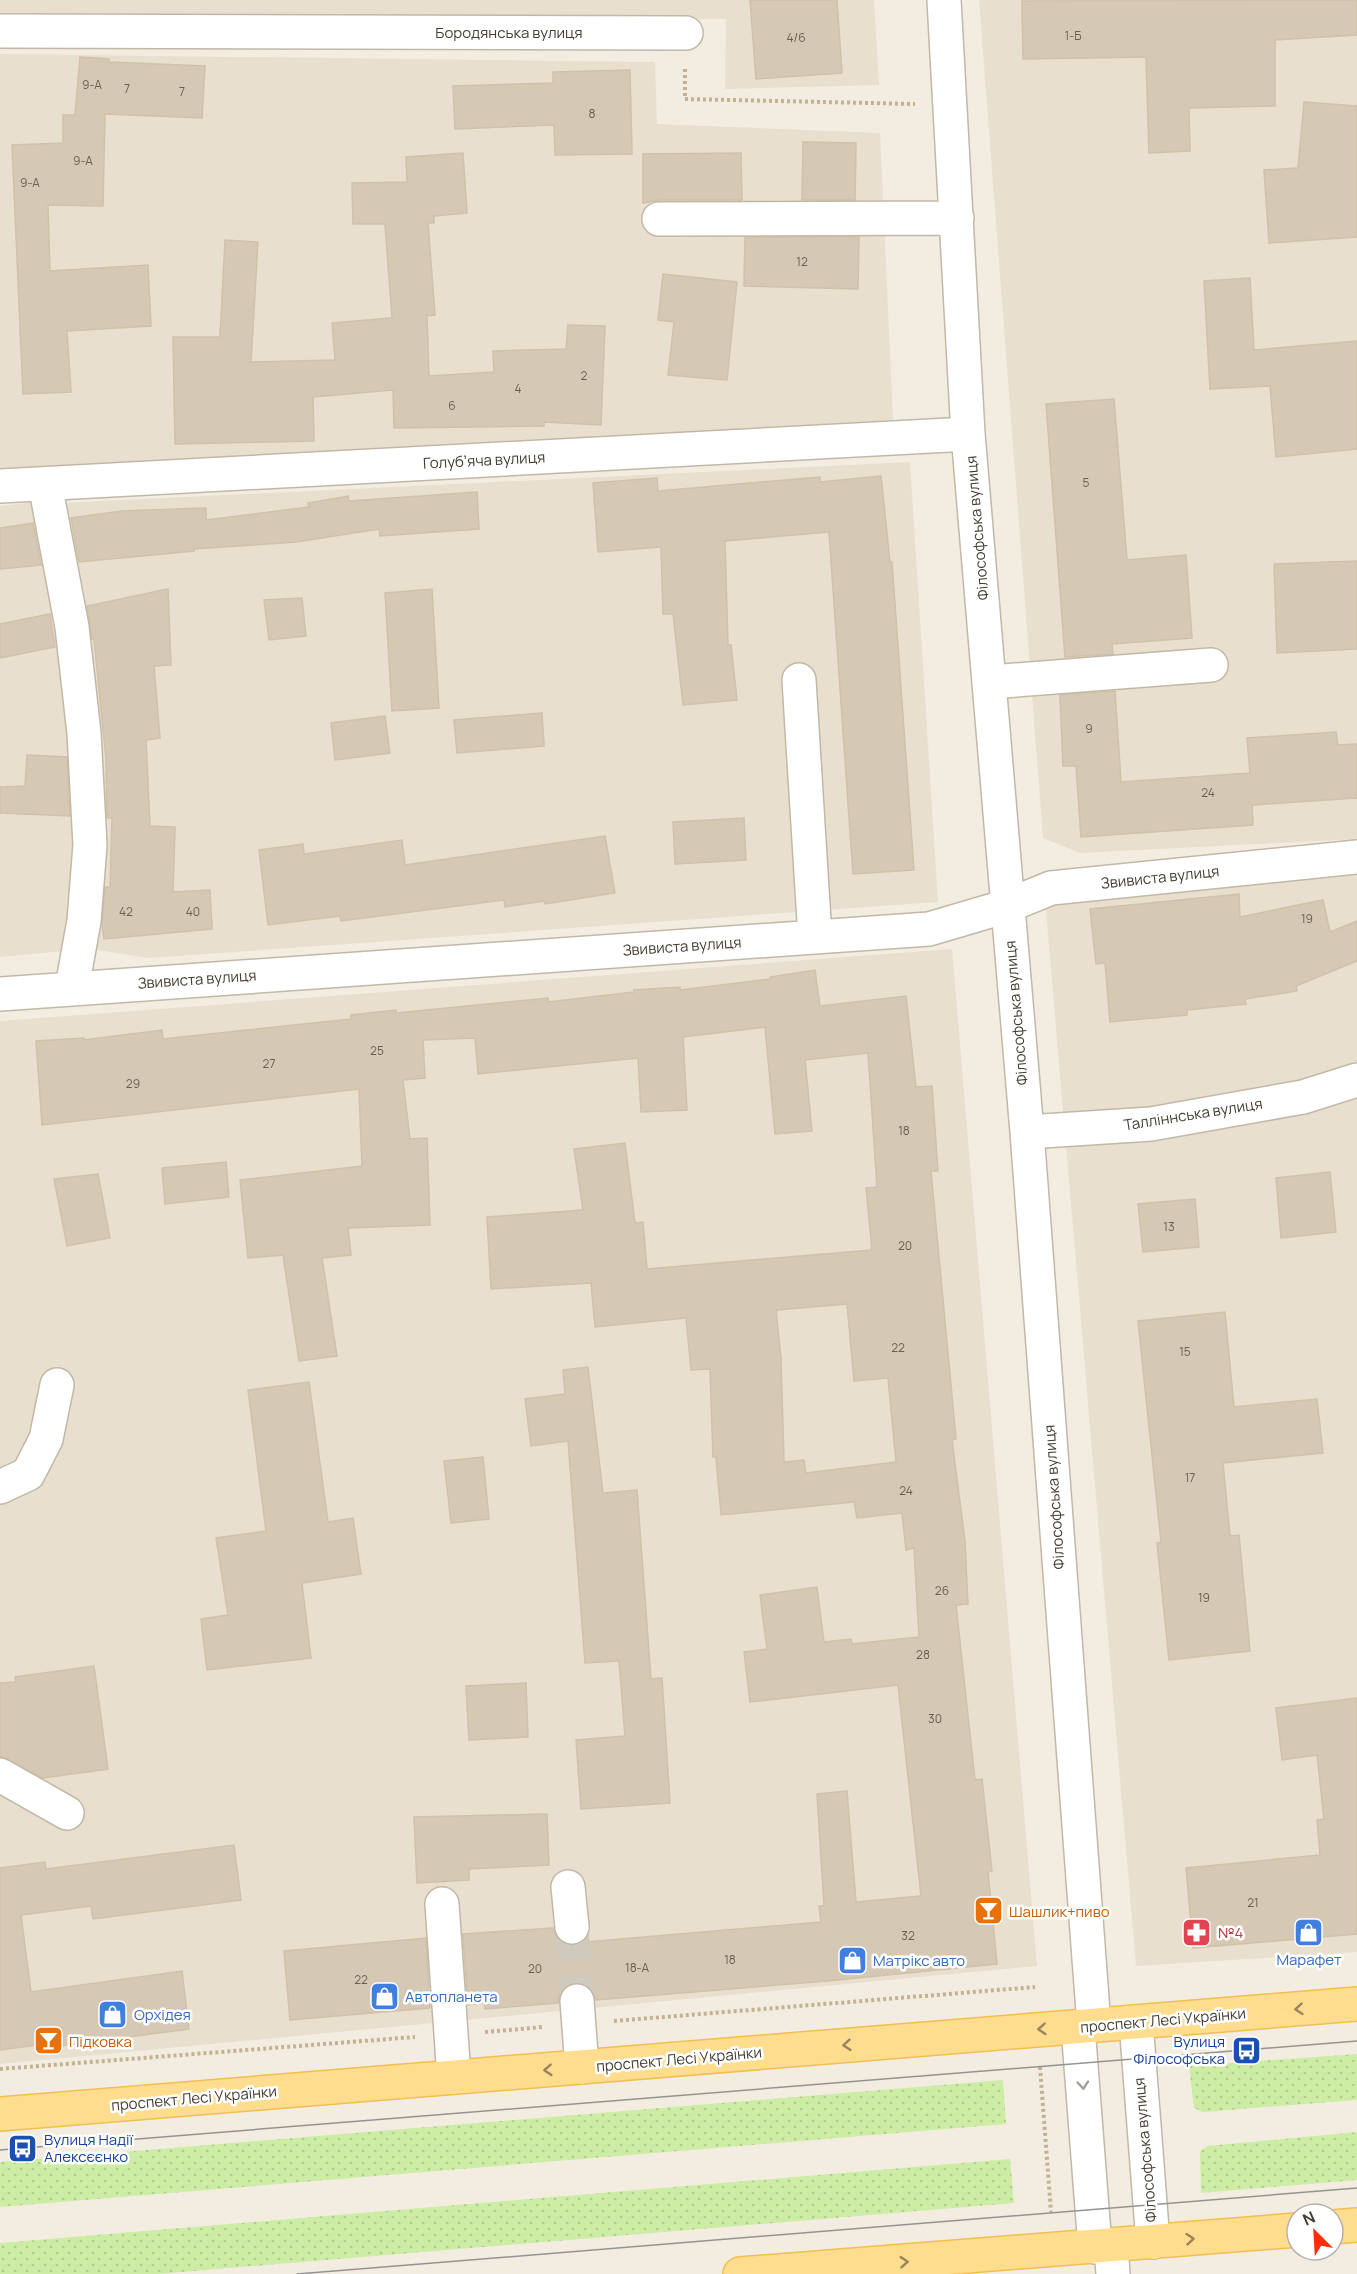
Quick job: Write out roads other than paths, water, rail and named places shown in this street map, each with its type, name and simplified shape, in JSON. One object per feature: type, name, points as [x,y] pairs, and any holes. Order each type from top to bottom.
[{"type":"main road","name":"проспект Лесі Українки","points":[[0,2114],[1357,2004]]},
{"type":"main road","points":[[741,2274],[1106,2255],[1153,2242],[1285,2231]]},
{"type":"street","name":"Філософська вулиця","points":[[944,0],[968,434],[1027,1132],[1086,2026],[1106,2255]]},
{"type":"street","name":"Бородянська вулиця","points":[[0,31],[686,33]]},
{"type":"street","points":[[658,219],[957,218]]},
{"type":"street","name":"Голубʼяча вулиця","points":[[0,486],[968,434]]},
{"type":"street","points":[[45,484],[72,627],[84,734],[90,845],[84,921],[72,987]]},
{"type":"street","points":[[990,682],[1211,665]]},
{"type":"street","points":[[799,680],[815,937]]},
{"type":"street","name":"Звивиста вулиця","points":[[0,994],[72,987],[929,929],[1007,906],[1051,888],[1357,857]]},
{"type":"street","name":"Талліннська вулиця","points":[[1027,1132],[1151,1124],[1303,1097],[1357,1080]]},
{"type":"street","points":[[0,1487],[28,1474],[46,1439],[57,1385]]},
{"type":"street","points":[[0,1775],[68,1814]]},
{"type":"street","points":[[568,1887],[572,1927]]},
{"type":"street","points":[[442,1904],[454,2077]]},
{"type":"street","points":[[578,2013],[582,2067]]},
{"type":"street","name":"Філософська вулиця","points":[[1136,2022],[1153,2242]]},
{"type":"tunnel","points":[[572,1927],[577,2001]]},
{"type":"tram line","points":[[0,2150],[1357,2041]]},
{"type":"tram line","points":[[297,2274],[1357,2188]]},
{"type":"place","name":"Шашлик+пиво","points":[[988,1911]]},
{"type":"place","name":"№4","points":[[1197,1932]]},
{"type":"place","name":"Марафет","points":[[1309,1932]]},
{"type":"place","name":"Матрікс авто","points":[[852,1960]]},
{"type":"place","name":"Автопланета","points":[[384,1996]]},
{"type":"place","name":"Орхідея","points":[[113,2014]]},
{"type":"place","name":"Підковка","points":[[48,2041]]},
{"type":"place","name":"Вулиця Філософська","points":[[1246,2050]]},
{"type":"place","name":"Вулиця Надії Алексєєнко","points":[[23,2148]]}]
